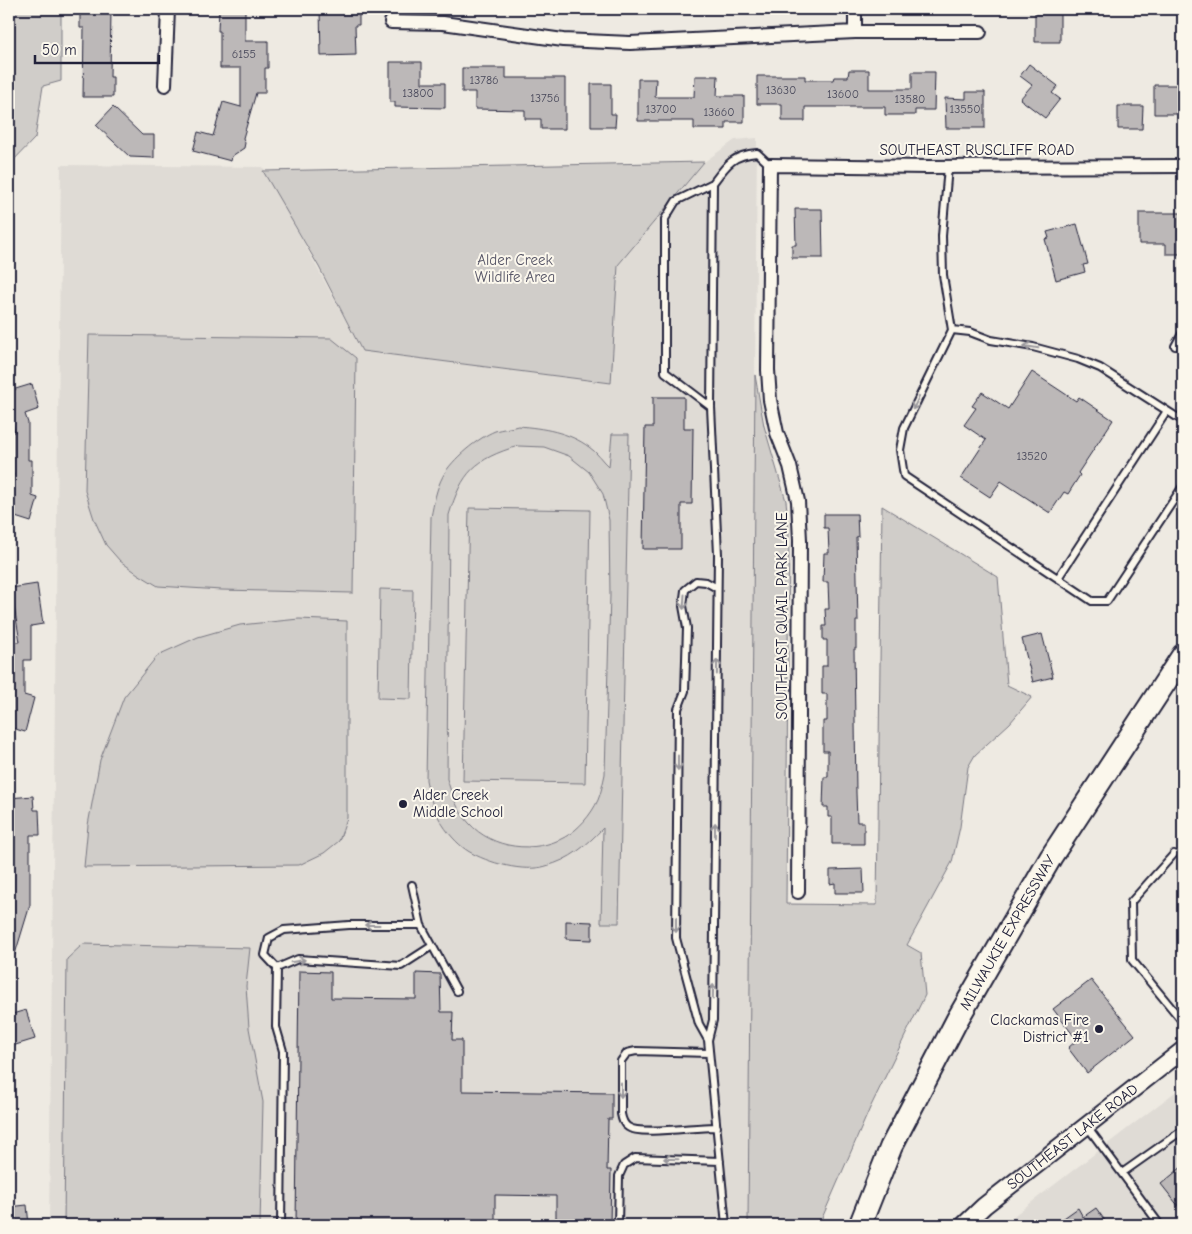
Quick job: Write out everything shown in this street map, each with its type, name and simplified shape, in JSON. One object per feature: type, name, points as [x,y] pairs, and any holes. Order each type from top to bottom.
[{"type":"highway","name":"MILWAUKIE EXPRESSWAY","points":[[860,1225],[891,1148],[962,1012],[1051,858],[1183,655]]},
{"type":"street","points":[[165,85],[168,9]]},
{"type":"street","points":[[855,9],[855,32]]},
{"type":"street","points":[[391,22],[443,23],[563,40],[630,42],[855,32],[980,32]]},
{"type":"street","name":"SOUTHEAST RUSCLIFF ROAD","points":[[770,165],[948,167],[1183,166]]},
{"type":"street","name":"SOUTHEAST QUAIL PARK LANE","points":[[770,165],[768,370],[770,400],[777,433],[790,466],[798,501],[800,540],[798,892]]},
{"type":"street","name":"SOUTHEAST LAKE ROAD","points":[[964,1225],[984,1206],[1183,1050]]},
{"type":"lane","points":[[711,406],[665,372],[665,219],[676,201],[713,183],[729,162],[743,154],[757,153],[770,165]]},
{"type":"lane","points":[[948,167],[942,236],[943,275],[952,330],[904,428],[900,450],[904,476],[1092,601],[1108,601],[1183,486]]},
{"type":"lane","points":[[713,183],[711,406],[718,554],[713,1020],[708,1040],[726,1225]]},
{"type":"lane","points":[[952,330],[970,332],[991,340],[1033,347],[1078,358],[1100,368],[1183,421]]},
{"type":"lane","points":[[1175,346],[1183,332]]},
{"type":"lane","points":[[1058,578],[1167,411]]},
{"type":"lane","points":[[708,1040],[699,1024],[676,938],[678,709],[686,691],[687,628],[683,606],[685,590],[696,581],[706,582],[717,588]]},
{"type":"lane","points":[[1174,854],[1131,902],[1132,960],[1183,1022]]},
{"type":"lane","points":[[412,885],[421,925],[457,991]]},
{"type":"lane","points":[[281,1225],[283,1051],[276,1027],[277,968],[265,955],[269,938],[284,930],[349,925],[421,925]]},
{"type":"lane","points":[[277,968],[298,959],[401,966],[432,946]]},
{"type":"lane","points":[[709,1053],[636,1051],[627,1053],[621,1061],[621,1114],[622,1121],[626,1127],[634,1130],[683,1130],[703,1126],[716,1126]]},
{"type":"lane","points":[[1086,1125],[1160,1225]]},
{"type":"lane","points":[[1122,1173],[1183,1130]]},
{"type":"lane","points":[[618,1225],[619,1176],[624,1165],[635,1158],[720,1161]]},
{"type":"shaded area","name":"Alder Creek Middle School","points":[[757,138],[748,1225],[49,1225],[61,165],[263,167],[362,351],[610,383],[618,265],[704,162],[735,140]]},
{"type":"shaded area","points":[[1183,1086],[1183,1225],[1002,1225]]},
{"type":"green space","points":[[9,9],[61,9],[61,81],[43,86],[35,138],[9,165]]},
{"type":"green space","name":"Alder Creek Wildlife Area","points":[[704,162],[618,265],[611,383],[362,351],[319,267],[263,171]]},
{"type":"green space","points":[[89,335],[331,338],[356,358],[353,593],[221,590],[158,586],[120,561],[106,545],[94,519],[85,491]]},
{"type":"green space","points":[[755,375],[764,426],[786,501],[789,531],[786,904],[877,905],[882,506],[998,577],[1007,685],[1032,697],[1010,723],[975,755],[968,767],[960,827],[952,862],[907,945],[921,953],[925,995],[870,1108],[819,1225],[748,1225]]},
{"type":"green space","points":[[518,426],[546,430],[573,438],[592,449],[609,467],[612,434],[629,434],[619,923],[601,923],[603,828],[578,851],[563,860],[537,868],[506,866],[468,851],[452,837],[442,824],[435,810],[426,780],[431,517],[436,496],[447,469],[466,450],[495,431]],"holes":[[[518,446],[544,447],[569,456],[589,472],[603,494],[609,520],[610,595],[605,774],[598,800],[580,826],[565,837],[553,842],[541,846],[528,847],[502,843],[489,839],[478,832],[458,808],[447,779],[449,515],[459,488],[465,478],[481,462],[491,456]]]},
{"type":"green space","points":[[469,508],[590,510],[585,783],[463,781]]},
{"type":"green space","points":[[380,589],[413,590],[411,699],[378,698]]},
{"type":"green space","points":[[299,619],[347,621],[347,818],[339,841],[324,853],[299,865],[84,867],[88,825],[100,760],[124,697],[158,655],[198,637],[240,625]]},
{"type":"green space","points":[[83,944],[250,948],[246,986],[249,1028],[263,1102],[260,1225],[64,1225],[67,959]]},
{"type":"building","points":[[98,9],[111,9],[110,77],[113,77],[113,97],[83,97],[84,28],[80,28],[80,12],[98,12]]},
{"type":"building","points":[[219,9],[245,9],[245,41],[268,41],[268,68],[265,68],[265,93],[256,93],[243,138],[244,148],[232,156],[231,161],[193,151],[198,132],[213,136],[223,102],[241,107],[241,68],[220,68]]},
{"type":"building","points":[[320,9],[359,9],[359,25],[355,25],[356,55],[321,56]]},
{"type":"building","points":[[1035,13],[1060,13],[1060,42],[1035,42]]},
{"type":"building","points":[[390,62],[422,62],[422,83],[445,83],[445,108],[395,107],[395,102],[390,102]]},
{"type":"building","points":[[1029,64],[1058,86],[1052,93],[1060,99],[1045,118],[1020,99],[1032,85],[1020,76]]},
{"type":"building","points":[[462,68],[506,68],[506,78],[565,78],[565,129],[541,129],[541,119],[525,119],[525,110],[475,109],[475,92],[462,92]]},
{"type":"building","points":[[849,70],[869,70],[869,89],[912,89],[912,72],[935,72],[934,110],[915,110],[915,115],[885,115],[885,107],[805,107],[805,121],[782,121],[782,104],[757,104],[757,76],[805,76],[805,80],[833,80],[834,77],[848,77]]},
{"type":"building","points":[[695,76],[718,76],[717,96],[744,96],[744,122],[726,122],[726,129],[694,129],[694,121],[638,121],[638,79],[656,79],[655,97],[694,97]]},
{"type":"building","points":[[591,84],[611,84],[611,114],[616,114],[615,127],[591,127]]},
{"type":"building","points":[[1154,85],[1183,85],[1183,114],[1154,114]]},
{"type":"building","points":[[966,92],[985,92],[985,128],[946,128],[945,98],[966,99]]},
{"type":"building","points":[[1118,106],[1143,106],[1142,129],[1118,129]]},
{"type":"building","points":[[113,107],[142,135],[154,135],[154,158],[130,157],[96,125]]},
{"type":"building","points":[[795,209],[822,209],[823,258],[792,258],[792,245],[796,245]]},
{"type":"building","points":[[1139,213],[1183,213],[1183,254],[1166,254],[1166,244],[1139,244]]},
{"type":"building","points":[[1077,224],[1088,264],[1083,265],[1085,272],[1056,280],[1045,239],[1049,238],[1047,232]]},
{"type":"building","points":[[1032,372],[1076,401],[1079,397],[1113,420],[1078,473],[1080,475],[1068,494],[1064,492],[1050,513],[1001,481],[990,497],[961,478],[986,440],[964,425],[976,408],[972,406],[982,392],[1008,409]]},
{"type":"building","points":[[32,384],[39,409],[25,414],[28,423],[28,460],[32,460],[32,496],[38,498],[31,522],[9,515],[9,493],[14,474],[9,474],[9,432],[15,432],[9,411],[9,391]]},
{"type":"building","points":[[653,397],[684,397],[684,428],[693,428],[692,504],[681,504],[681,549],[643,549],[645,427],[653,427]]},
{"type":"building","points":[[824,514],[857,514],[858,621],[856,621],[856,649],[854,649],[856,793],[857,822],[864,822],[864,844],[832,844],[832,817],[828,817],[828,807],[823,807],[824,777],[828,777],[828,751],[823,751],[823,721],[827,721],[827,694],[822,694],[822,666],[827,666],[827,640],[823,640],[823,626],[826,626],[825,609],[829,609],[828,582],[823,582],[824,553],[829,553],[828,528],[824,528]]},
{"type":"building","points":[[37,584],[43,624],[31,626],[31,660],[24,660],[24,695],[34,698],[25,732],[9,727],[9,642],[20,642],[11,588]]},
{"type":"building","points":[[1042,634],[1053,677],[1033,682],[1022,639]]},
{"type":"building","points":[[33,796],[34,810],[39,810],[40,835],[30,835],[30,905],[12,964],[9,963],[9,798]]},
{"type":"building","points":[[863,869],[864,893],[835,893],[835,883],[830,884],[830,870]]},
{"type":"building","points":[[566,921],[592,922],[592,940],[566,939]]},
{"type":"building","points":[[299,971],[331,972],[331,998],[416,999],[416,973],[440,974],[441,1012],[453,1012],[452,1040],[462,1040],[462,1091],[612,1093],[612,1119],[608,1119],[607,1170],[611,1170],[610,1225],[556,1225],[556,1196],[495,1195],[495,1225],[296,1225]]},
{"type":"building","name":"Clackamas Fire District #1","points":[[1091,980],[1135,1035],[1087,1073],[1068,1048],[1077,1040],[1053,1009]]},
{"type":"building","points":[[26,1010],[35,1039],[9,1047],[9,1015]]},
{"type":"building","points":[[1183,1166],[1183,1212],[1161,1184]]},
{"type":"building","points":[[27,1205],[29,1225],[9,1225],[9,1207]]},
{"type":"building","points":[[1078,1208],[1083,1217],[1096,1208],[1108,1225],[1054,1225]]},
{"type":"place","name":"Alder Creek Middle School","points":[[403,804]]},
{"type":"place","name":"Clackamas Fire District #1","points":[[1099,1029]]}]
